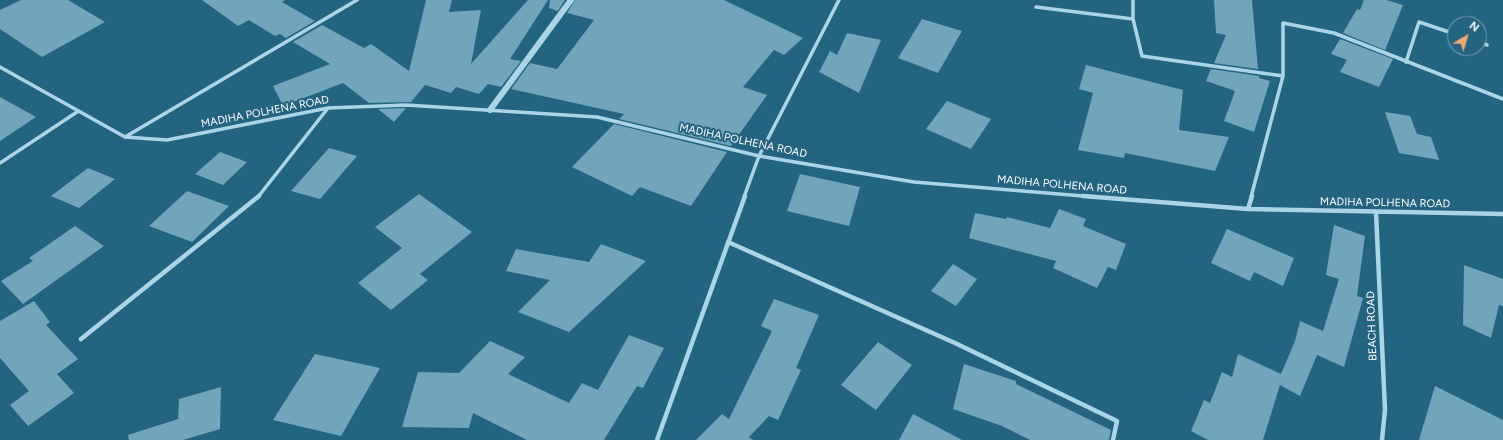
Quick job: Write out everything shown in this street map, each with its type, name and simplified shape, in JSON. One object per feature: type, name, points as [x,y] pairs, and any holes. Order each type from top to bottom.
[{"type":"street","points":[[125,137],[357,0]]},
{"type":"street","points":[[490,110],[571,0]]},
{"type":"street","points":[[657,440],[759,156],[839,0]]},
{"type":"street","points":[[1133,0],[1132,19],[1142,56],[1283,76]]},
{"type":"street","points":[[1036,7],[1132,19]]},
{"type":"street","points":[[1406,62],[1419,22],[1447,31]]},
{"type":"street","points":[[1248,209],[1283,76],[1283,23],[1334,33],[1503,99]]},
{"type":"street","name":"MADIHA POLHENA ROAD","points":[[0,67],[77,112],[125,137],[166,140],[328,108],[406,105],[597,117],[759,156],[914,182],[1248,209],[1503,214]]},
{"type":"street","points":[[81,339],[262,193],[328,108]]},
{"type":"street","points":[[0,163],[77,112]]},
{"type":"street","name":"BEACH ROAD","points":[[1376,212],[1384,410],[1382,440]]},
{"type":"street","points":[[728,242],[956,343],[1118,422],[1113,440]]},
{"type":"building","points":[[21,0],[68,0],[105,22],[42,57],[0,29],[0,10]]},
{"type":"building","points":[[202,0],[285,0],[282,2],[315,21],[286,38],[280,34],[275,36],[249,20],[238,26]]},
{"type":"building","points":[[426,0],[452,0],[449,12],[481,10],[471,64],[528,0],[548,0],[510,59],[521,61],[501,87],[488,84],[479,94],[456,87],[451,93],[425,85],[411,102],[369,103],[343,83],[283,106],[273,86],[330,64],[293,42],[322,25],[364,48],[371,44],[409,71]]},
{"type":"building","points":[[550,0],[565,0],[558,11],[549,8]]},
{"type":"building","points":[[575,0],[724,0],[803,38],[784,55],[774,50],[743,87],[767,95],[731,146],[619,119],[624,114],[511,89],[530,63],[557,69],[594,20],[567,13]]},
{"type":"building","points":[[1214,0],[1252,0],[1258,69],[1214,63],[1226,35],[1216,33]]},
{"type":"building","points":[[1364,0],[1386,0],[1403,5],[1385,50],[1343,33],[1357,9],[1360,10]]},
{"type":"building","points":[[922,19],[962,31],[938,73],[898,58]]},
{"type":"building","points":[[847,33],[881,40],[859,93],[819,72],[830,51],[837,55]]},
{"type":"building","points":[[1340,39],[1393,59],[1379,87],[1340,72],[1347,60],[1331,54]]},
{"type":"building","points":[[1086,65],[1183,90],[1179,130],[1229,137],[1215,171],[1125,153],[1124,158],[1078,150],[1093,93],[1079,89]]},
{"type":"building","points":[[1211,69],[1259,76],[1259,78],[1270,81],[1254,132],[1224,121],[1235,91],[1206,81]]},
{"type":"building","points":[[0,97],[36,117],[0,141]]},
{"type":"building","points":[[947,101],[991,119],[971,149],[926,129]]},
{"type":"building","points":[[406,108],[394,122],[378,109]]},
{"type":"building","points":[[1385,112],[1410,116],[1417,134],[1431,137],[1439,160],[1399,153]]},
{"type":"building","points":[[614,124],[727,152],[691,206],[640,187],[632,196],[572,167]]},
{"type":"building","points":[[329,148],[357,156],[320,199],[291,191]]},
{"type":"building","points":[[220,152],[247,162],[223,185],[195,174]]},
{"type":"building","points":[[88,168],[115,179],[79,208],[51,196]]},
{"type":"building","points":[[800,174],[860,187],[849,226],[787,211]]},
{"type":"building","points":[[187,191],[229,206],[192,242],[149,226]]},
{"type":"building","points":[[419,194],[472,232],[420,274],[428,280],[391,310],[358,283],[402,248],[375,227]]},
{"type":"building","points":[[1059,209],[1086,219],[1083,226],[1126,244],[1116,270],[1108,267],[1097,288],[1053,268],[1056,261],[969,238],[975,213],[1006,219],[1007,217],[1050,228]]},
{"type":"building","points":[[1334,225],[1365,236],[1357,296],[1363,298],[1344,367],[1317,355],[1300,396],[1280,385],[1263,440],[1208,440],[1191,431],[1204,400],[1210,403],[1222,372],[1232,377],[1238,354],[1281,374],[1295,341],[1300,321],[1323,331],[1339,279],[1326,275]]},
{"type":"building","points":[[75,226],[104,246],[23,304],[1,281],[33,261],[29,258]]},
{"type":"building","points":[[1227,229],[1294,258],[1283,286],[1254,272],[1250,281],[1211,263]]},
{"type":"building","points":[[601,244],[646,261],[569,332],[518,312],[550,280],[506,271],[516,249],[589,262]]},
{"type":"building","points":[[953,264],[977,279],[956,306],[931,291]]},
{"type":"building","points":[[1464,265],[1503,279],[1503,306],[1499,305],[1491,338],[1463,325]]},
{"type":"building","points":[[774,299],[819,315],[796,368],[801,370],[778,420],[769,416],[749,437],[753,440],[696,440],[722,414],[729,419],[772,331],[761,326]]},
{"type":"building","points":[[34,301],[50,322],[46,325],[78,359],[57,374],[74,393],[28,426],[10,405],[29,391],[0,358],[0,321]]},
{"type":"building","points":[[629,335],[664,348],[643,388],[637,386],[604,440],[527,440],[473,413],[469,428],[402,427],[418,372],[459,373],[490,341],[525,357],[508,374],[569,403],[582,383],[598,390]]},
{"type":"building","points":[[878,342],[912,365],[876,410],[841,385]]},
{"type":"building","points":[[315,354],[380,368],[341,436],[273,420]]},
{"type":"building","points":[[964,364],[1016,381],[1016,384],[1111,430],[1109,440],[1030,440],[1002,426],[953,409]]},
{"type":"building","points":[[1435,386],[1503,420],[1503,440],[1419,440]]},
{"type":"building","points":[[221,387],[220,429],[183,440],[129,440],[128,435],[178,419],[179,399]]},
{"type":"building","points":[[913,414],[962,440],[899,440]]}]
